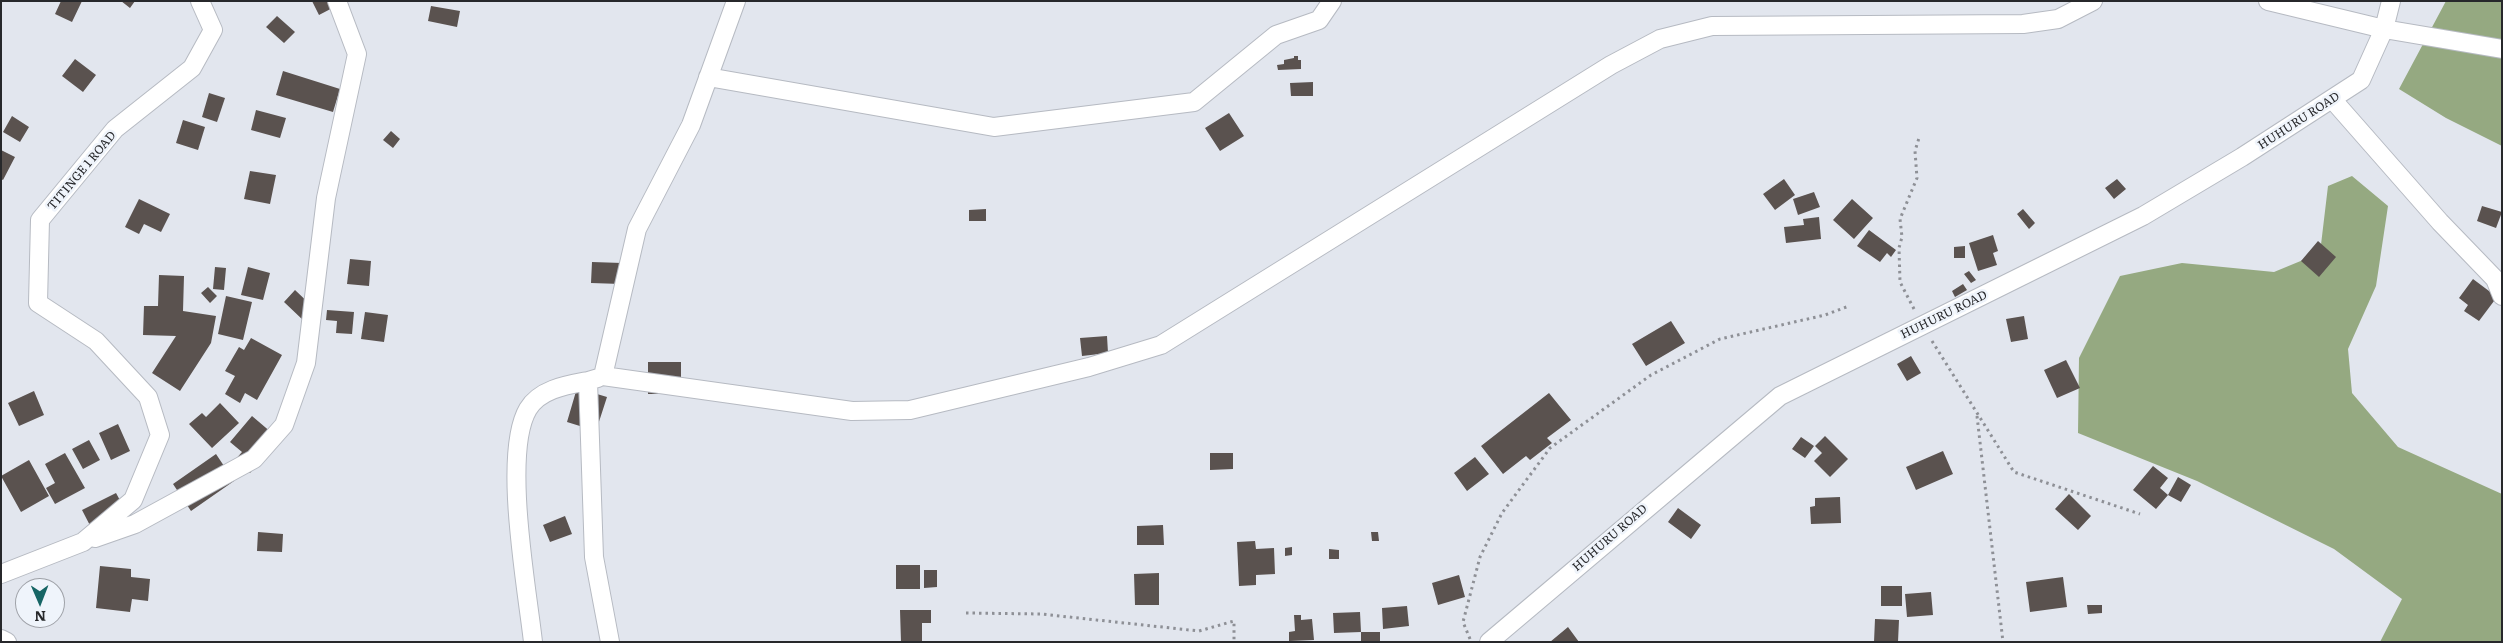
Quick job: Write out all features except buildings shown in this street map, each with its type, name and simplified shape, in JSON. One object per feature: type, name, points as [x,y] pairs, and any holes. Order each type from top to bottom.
[{"type":"street","name":"TITINGE 1 ROAD","points":[[1,574],[83,542],[133,500],[160,436],[148,396],[96,341],[38,303],[40,220],[116,129],[192,68],[213,30],[200,1]]},
{"type":"street","points":[[83,542],[135,524],[254,459],[284,425],[306,363],[326,198],[357,54],[337,1]]},
{"type":"street","points":[[610,642],[594,557],[595,379],[637,229],[691,125],[736,1]]},
{"type":"street","points":[[708,77],[975,124],[994,127],[1003,126],[1194,102],[1276,35],[1319,20],[1332,1]]},
{"type":"street","points":[[533,642],[516,489],[517,437],[528,408],[552,388],[595,379],[852,411],[910,410],[1089,367],[1161,345],[1611,65],[1660,39],[1712,26],[2023,24],[2058,19],[2093,1]]},
{"type":"street","points":[[2268,1],[2384,29],[2502,49]]},
{"type":"street","name":"HUHURU ROAD","points":[[1489,642],[1780,396],[2143,216],[2361,80],[2384,29],[2391,1]]},
{"type":"street","points":[[2332,99],[2440,222],[2496,279],[2502,296]]},
{"type":"street","points":[[1,639],[7,642]]},
{"type":"path","points":[[1920,138],[1915,150],[1917,178],[1900,219],[1902,237],[1899,248],[1900,282],[1922,326],[2014,472],[2115,508],[2140,514]]},
{"type":"path","points":[[1471,642],[1464,622],[1480,557],[1502,513],[1550,448],[1652,375],[1720,339],[1825,315],[1849,306]]},
{"type":"path","points":[[1977,413],[2003,642]]},
{"type":"path","points":[[966,613],[1041,614],[1199,631],[1234,621],[1234,642]]},
{"type":"green space","points":[[2446,1],[2502,1],[2502,146],[2446,118],[2399,89]]},
{"type":"green space","points":[[2352,176],[2388,206],[2376,286],[2348,349],[2352,393],[2398,447],[2502,494],[2502,642],[2380,642],[2402,599],[2334,549],[2197,481],[2078,433],[2079,358],[2120,276],[2182,263],[2274,272],[2320,253],[2328,186]]}]
